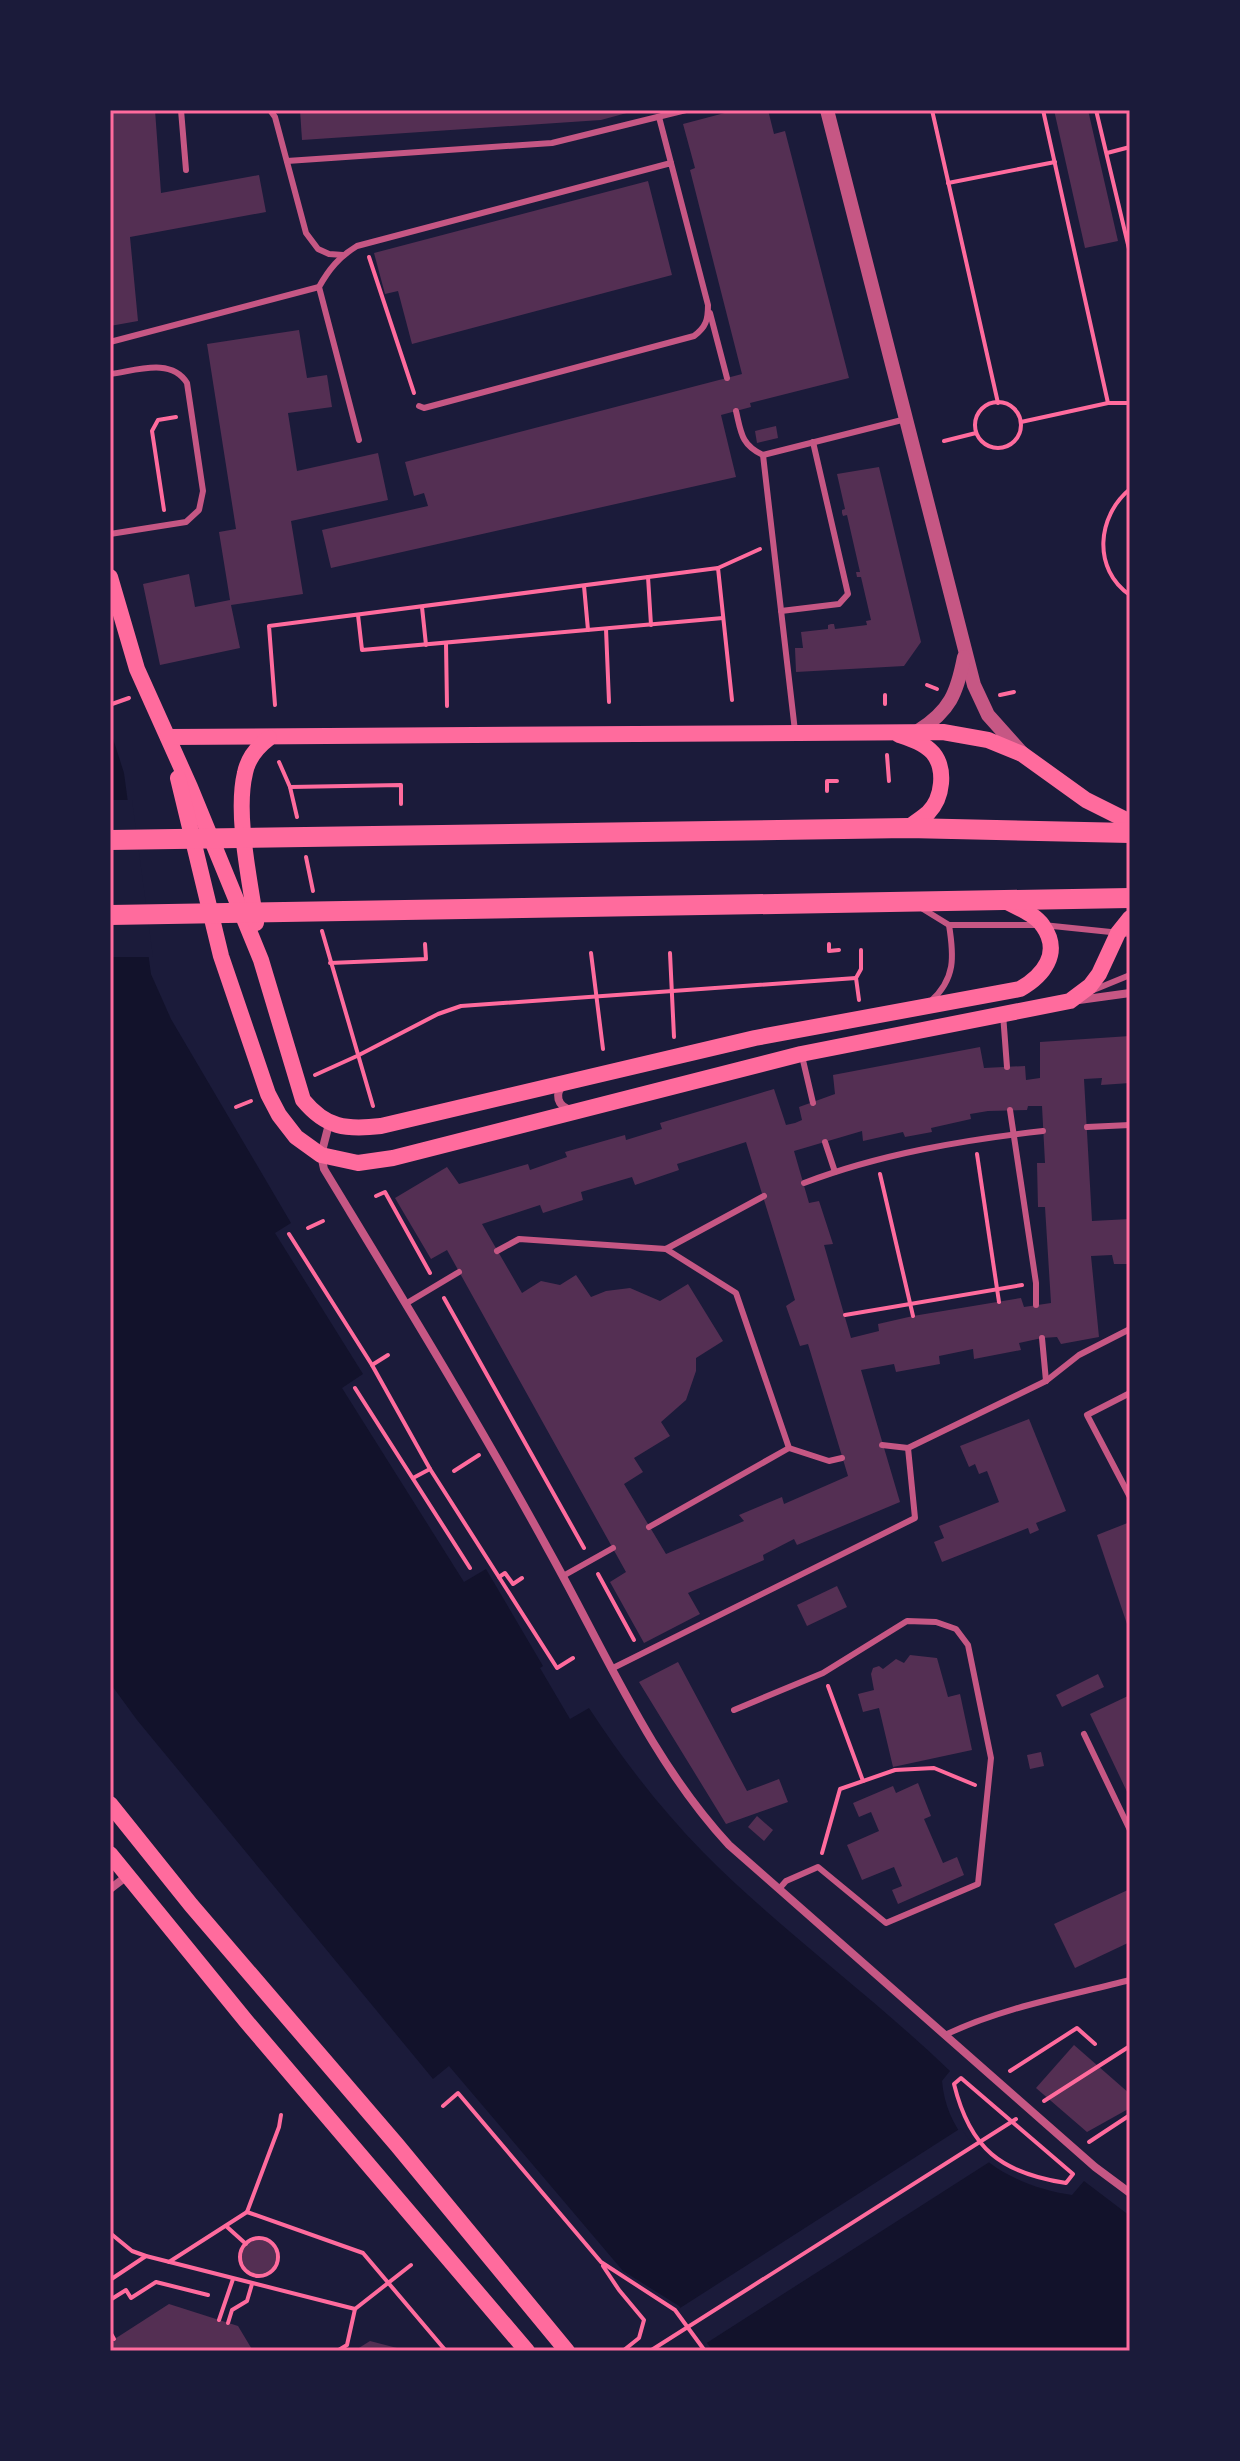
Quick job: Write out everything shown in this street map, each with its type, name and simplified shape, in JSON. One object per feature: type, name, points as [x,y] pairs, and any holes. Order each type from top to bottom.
[{"type":"main road","points":[[110,577],[137,669],[261,960],[303,1100],[314,1114],[329,1124],[358,1128],[381,1126],[755,1038],[1020,989],[1037,979],[1047,967],[1050,952],[1043,925],[1032,915],[1005,901]]},
{"type":"main road","points":[[168,737],[886,730],[968,734],[1022,754],[1086,800],[1130,822]]},
{"type":"main road","points":[[886,730],[916,741],[931,751],[938,762],[942,780],[939,799],[930,812],[908,828]]},
{"type":"main road","points":[[168,737],[221,956],[268,1094],[296,1137],[321,1155],[358,1163],[393,1158],[801,1054],[1070,1001],[1090,986],[1099,974],[1124,934],[1130,918]]},
{"type":"main road","points":[[261,960],[248,861],[243,788],[250,759],[258,746],[269,738]]},
{"type":"main road","points":[[110,840],[908,828],[1130,833]]},
{"type":"main road","points":[[110,915],[1130,898]]},
{"type":"main road","points":[[110,1804],[191,1905],[397,2145],[567,2351]]},
{"type":"main road","points":[[110,1854],[256,2033],[527,2351]]},
{"type":"street","points":[[827,110],[974,685],[988,715],[1022,754]]},
{"type":"street","points":[[918,731],[938,719],[951,702],[965,653]]},
{"type":"street","points":[[1070,1001],[1130,993]]},
{"type":"street","points":[[571,1080],[559,1090],[558,1101],[567,1109],[575,1110]]},
{"type":"street","points":[[329,1124],[321,1155],[324,1169],[492,1447],[611,1669],[685,1792],[707,1822],[729,1845],[1095,2167],[1130,2193]]},
{"type":"street","points":[[110,1889],[127,1876]]},
{"type":"lane","points":[[181,110],[186,170]]},
{"type":"lane","points":[[270,110],[275,117],[310,241],[329,254],[343,255]]},
{"type":"lane","points":[[287,161],[552,143],[686,110]]},
{"type":"lane","points":[[659,117],[727,378]]},
{"type":"lane","points":[[359,440],[319,287],[327,272],[343,255],[365,244],[671,163]]},
{"type":"lane","points":[[110,342],[319,287]]},
{"type":"lane","points":[[419,406],[424,408],[694,336],[704,328],[708,305]]},
{"type":"lane","points":[[110,374],[159,367],[176,370],[187,383],[203,491],[203,501],[195,516],[186,522],[110,534]]},
{"type":"lane","points":[[736,411],[745,443],[763,455],[906,419]]},
{"type":"lane","points":[[781,611],[839,604],[848,594],[813,442]]},
{"type":"lane","points":[[763,455],[795,731]]},
{"type":"lane","points":[[909,903],[949,925],[1043,925],[1124,934]]},
{"type":"lane","points":[[925,1006],[943,990],[954,957],[949,925]]},
{"type":"lane","points":[[1070,1001],[1130,975]]},
{"type":"lane","points":[[1003,1013],[1007,1067]]},
{"type":"lane","points":[[801,1054],[813,1103]]},
{"type":"lane","points":[[1010,1110],[1036,1283],[1036,1305]]},
{"type":"lane","points":[[1087,1127],[1130,1125]]},
{"type":"lane","points":[[804,1183],[877,1160],[974,1140],[1043,1131]]},
{"type":"lane","points":[[825,1142],[835,1172]]},
{"type":"lane","points":[[666,1249],[764,1196]]},
{"type":"lane","points":[[497,1251],[519,1239],[666,1249],[736,1293],[789,1448]]},
{"type":"lane","points":[[407,1303],[459,1272]]},
{"type":"lane","points":[[882,1445],[908,1448],[1046,1381],[1079,1355],[1130,1329]]},
{"type":"lane","points":[[1042,1338],[1046,1381]]},
{"type":"lane","points":[[1130,1393],[1087,1415],[1130,1497]]},
{"type":"lane","points":[[649,1527],[789,1448],[829,1461],[842,1458]]},
{"type":"lane","points":[[611,1669],[915,1518],[908,1448]]},
{"type":"lane","points":[[563,1576],[613,1548]]},
{"type":"lane","points":[[734,1710],[823,1673],[907,1621],[936,1622],[956,1629],[968,1645],[991,1758],[978,1884],[886,1923],[818,1867],[786,1881],[779,1889]]},
{"type":"lane","points":[[1084,1734],[1130,1830]]},
{"type":"lane","points":[[945,2035],[977,2020],[1013,2009],[1130,1980]]},
{"type":"path","points":[[932,110],[998,403]]},
{"type":"path","points":[[1043,110],[1108,403]]},
{"type":"path","points":[[1096,110],[1130,253]]},
{"type":"path","points":[[1107,153],[1130,147]]},
{"type":"path","points":[[948,183],[1055,162]]},
{"type":"path","points":[[365,244],[419,406]]},
{"type":"path","points":[[998,403],[1013,408],[1021,422],[1018,437],[1007,447],[1000,448],[986,445],[976,433],[976,419],[980,412],[998,403]]},
{"type":"path","points":[[1021,422],[1108,403],[1130,403]]},
{"type":"path","points":[[167,525],[153,426],[158,420],[192,415]]},
{"type":"path","points":[[944,441],[976,433]]},
{"type":"path","points":[[1130,489],[1118,499],[1108,516],[1103,536],[1104,557],[1112,576],[1130,595]]},
{"type":"path","points":[[275,705],[269,626],[718,568],[773,543]]},
{"type":"path","points":[[718,568],[732,700]]},
{"type":"path","points":[[648,577],[651,625]]},
{"type":"path","points":[[584,586],[588,630]]},
{"type":"path","points":[[422,607],[426,645]]},
{"type":"path","points":[[358,615],[362,650],[724,618]]},
{"type":"path","points":[[606,629],[609,702]]},
{"type":"path","points":[[446,643],[447,706]]},
{"type":"path","points":[[993,697],[1014,692]]},
{"type":"path","points":[[885,695],[885,704]]},
{"type":"path","points":[[112,704],[132,697]]},
{"type":"path","points":[[887,755],[889,781]]},
{"type":"path","points":[[827,791],[827,781],[837,781]]},
{"type":"path","points":[[290,787],[401,785],[401,804]]},
{"type":"path","points":[[330,963],[426,959],[425,944]]},
{"type":"path","points":[[829,944],[829,951],[839,950]]},
{"type":"path","points":[[859,1000],[856,978],[861,969],[861,950]]},
{"type":"path","points":[[591,953],[603,1049]]},
{"type":"path","points":[[670,953],[674,1037]]},
{"type":"path","points":[[324,1071],[454,1008],[856,978]]},
{"type":"path","points":[[236,1107],[254,1100]]},
{"type":"path","points":[[974,1140],[999,1302]]},
{"type":"path","points":[[877,1160],[913,1316]]},
{"type":"path","points":[[376,1196],[385,1192],[642,1654]]},
{"type":"path","points":[[308,1228],[323,1221]]},
{"type":"path","points":[[289,1234],[372,1365],[430,1469],[557,1668],[573,1658]]},
{"type":"path","points":[[845,1315],[1036,1283]]},
{"type":"path","points":[[372,1365],[388,1355]]},
{"type":"path","points":[[355,1388],[470,1568]]},
{"type":"path","points":[[507,1438],[519,1432]]},
{"type":"path","points":[[454,1471],[479,1455]]},
{"type":"path","points":[[413,1478],[430,1469]]},
{"type":"path","points":[[499,1577],[505,1573],[513,1584],[522,1578]]},
{"type":"path","points":[[823,1673],[863,1781]]},
{"type":"path","points":[[818,1867],[840,1789],[895,1770],[934,1768],[987,1790]]},
{"type":"path","points":[[1005,2075],[1077,2028],[1095,2044]]},
{"type":"path","points":[[1038,2105],[1130,2046]]},
{"type":"path","points":[[961,2078],[1064,2166],[1073,2174],[1066,2183],[1019,2170],[985,2151],[970,2128],[954,2084],[961,2078]]},
{"type":"path","points":[[443,2106],[458,2093],[601,2262],[644,2320],[639,2338],[624,2350]]},
{"type":"path","points":[[650,2351],[1025,2113]]},
{"type":"path","points":[[169,2262],[247,2212],[281,2115]]},
{"type":"path","points":[[1084,2146],[1130,2115]]},
{"type":"path","points":[[247,2212],[356,2249],[390,2282],[446,2351]]},
{"type":"path","points":[[226,2226],[247,2245]]},
{"type":"path","points":[[110,2233],[132,2251],[146,2256],[355,2309]]},
{"type":"path","points":[[258,2239],[270,2242],[278,2254],[276,2266],[266,2275],[257,2276],[246,2270],[242,2258],[247,2245],[258,2239]]},
{"type":"path","points":[[110,2280],[146,2256]]},
{"type":"path","points":[[601,2262],[675,2310],[705,2351]]},
{"type":"path","points":[[337,2351],[347,2345],[355,2309],[411,2265]]},
{"type":"path","points":[[219,2320],[233,2279]]},
{"type":"path","points":[[110,2300],[126,2290],[131,2298],[156,2282],[208,2295]]},
{"type":"path","points":[[228,2323],[232,2310],[247,2301],[252,2284]]},
{"type":"path","points":[[110,2332],[114,2339]]},
{"type":"shaded area","points":[[110,729],[124,773],[151,974],[171,1019],[291,1223],[275,1233],[363,1374],[342,1388],[464,1582],[486,1569],[570,1719],[589,1708],[643,1783],[703,1852],[732,1881],[950,2071],[942,2081],[947,2105],[969,2145],[1005,2173],[1026,2183],[1072,2195],[1084,2181],[1130,2216],[1130,2351],[713,2351],[679,2306],[623,2271],[449,2066],[433,2079],[137,1720],[110,1683]]},
{"type":"pier","points":[[110,800],[132,800],[153,957],[110,957]]},
{"type":"pier","points":[[961,2128],[972,2144],[991,2161],[705,2344],[677,2310]]},
{"type":"building","points":[[110,110],[155,110],[161,193],[259,175],[266,212],[130,237],[138,321],[110,326]]},
{"type":"building","points":[[300,110],[634,111],[601,120],[302,140]]},
{"type":"building","points":[[736,110],[768,110],[774,134],[785,131],[849,378],[750,403],[751,407],[721,415],[736,477],[331,568],[322,530],[428,506],[424,493],[414,496],[405,462],[742,374],[690,170],[695,168],[683,124]]},
{"type":"building","points":[[1054,110],[1088,110],[1118,241],[1085,248]]},
{"type":"building","points":[[648,181],[672,275],[412,344],[398,291],[385,294],[374,253]]},
{"type":"building","points":[[299,330],[307,378],[327,375],[332,407],[288,413],[297,471],[378,453],[388,500],[291,521],[303,594],[231,605],[240,648],[160,665],[143,584],[189,574],[195,607],[230,600],[219,532],[236,529],[207,344]]},
{"type":"building","points":[[776,426],[778,438],[757,443],[755,431]]},
{"type":"building","points":[[879,467],[921,642],[904,666],[796,672],[795,648],[803,648],[801,632],[828,629],[831,624],[835,629],[867,625],[866,621],[871,620],[861,577],[857,577],[856,572],[860,572],[847,515],[843,516],[842,513],[845,509],[837,474]]},
{"type":"building","points":[[1130,1036],[1130,1083],[1101,1085],[1102,1078],[1084,1079],[1092,1221],[1130,1219],[1130,1264],[1114,1264],[1112,1255],[1091,1256],[1099,1337],[1061,1344],[1057,1337],[1042,1338],[1019,1343],[1021,1350],[974,1359],[973,1349],[939,1356],[940,1364],[896,1372],[894,1364],[861,1370],[900,1502],[797,1545],[794,1539],[763,1555],[764,1560],[688,1593],[700,1614],[644,1643],[610,1582],[626,1572],[447,1250],[431,1259],[395,1198],[447,1167],[459,1184],[528,1164],[530,1170],[567,1157],[565,1152],[625,1135],[626,1140],[662,1129],[660,1123],[774,1089],[786,1125],[795,1123],[802,1120],[799,1107],[835,1094],[833,1075],[980,1047],[984,1068],[1025,1066],[1026,1080],[1040,1078],[1040,1042]],"holes":[[[1028,1106],[1042,1106],[1045,1163],[1037,1163],[1038,1207],[1045,1207],[1051,1303],[1024,1307],[1021,1298],[913,1316],[878,1324],[879,1331],[851,1338],[824,1245],[833,1244],[819,1201],[809,1203],[794,1151],[862,1131],[863,1141],[903,1132],[905,1137],[932,1132],[931,1128],[971,1119],[970,1114],[1027,1110]],[[746,1142],[795,1300],[786,1306],[800,1346],[808,1344],[848,1476],[784,1504],[782,1497],[739,1515],[744,1521],[666,1554],[624,1484],[643,1472],[634,1458],[670,1436],[661,1422],[686,1400],[696,1371],[696,1358],[723,1341],[688,1284],[660,1301],[630,1288],[606,1291],[591,1297],[576,1275],[560,1285],[541,1281],[522,1293],[482,1224],[540,1205],[543,1213],[583,1200],[581,1192],[632,1177],[635,1185],[679,1170],[677,1164]]]},
{"type":"building","points":[[1029,1419],[1066,1511],[1036,1523],[1039,1530],[1030,1534],[1028,1528],[942,1562],[934,1542],[944,1538],[939,1526],[999,1502],[987,1471],[979,1474],[975,1464],[969,1467],[960,1446]]},
{"type":"building","points":[[1130,1522],[1130,1630],[1129,1630],[1097,1535]]},
{"type":"building","points":[[837,1586],[847,1607],[807,1626],[797,1605]]},
{"type":"building","points":[[910,1655],[937,1658],[948,1697],[960,1694],[972,1750],[893,1767],[879,1708],[863,1712],[858,1694],[874,1690],[873,1668],[879,1666],[883,1669],[896,1659],[904,1663]]},
{"type":"building","points":[[678,1662],[747,1791],[779,1779],[788,1802],[726,1824],[639,1682]]},
{"type":"building","points":[[1098,1674],[1104,1687],[1062,1707],[1056,1695]]},
{"type":"building","points":[[1130,1695],[1130,1798],[1090,1714]]},
{"type":"building","points":[[1041,1752],[1044,1766],[1030,1769],[1027,1755]]},
{"type":"building","points":[[918,1783],[931,1816],[924,1819],[943,1863],[957,1857],[964,1875],[898,1904],[892,1890],[902,1886],[894,1867],[862,1880],[847,1845],[879,1831],[871,1812],[859,1817],[853,1803],[893,1786],[896,1793]]},
{"type":"building","points":[[757,1816],[773,1830],[764,1841],[748,1827]]},
{"type":"building","points":[[1130,1889],[1130,1942],[1075,1968],[1054,1924]]},
{"type":"building","points":[[1074,2045],[1130,2094],[1130,2108],[1087,2132],[1036,2088]]},
{"type":"building","points":[[259,2240],[271,2245],[276,2257],[271,2269],[259,2274],[247,2269],[242,2257],[247,2245]]},
{"type":"building","points":[[169,2304],[238,2326],[253,2351],[110,2351],[110,2342]]},
{"type":"building","points":[[370,2341],[397,2348],[399,2351],[354,2351]]}]
